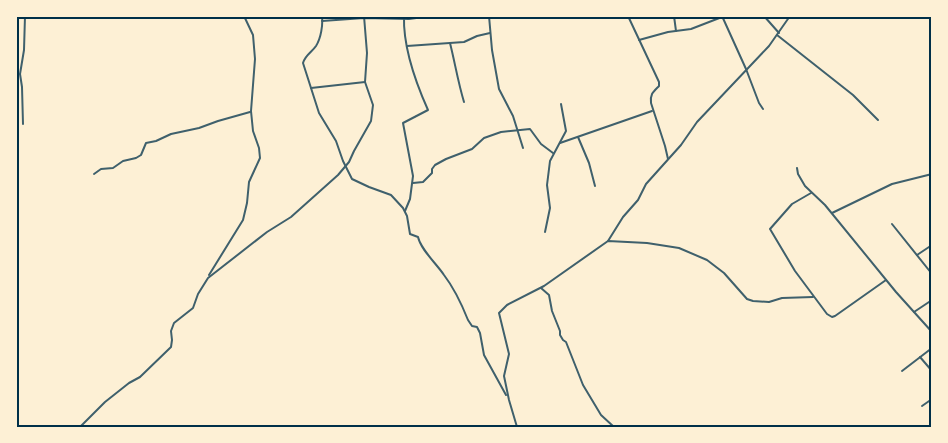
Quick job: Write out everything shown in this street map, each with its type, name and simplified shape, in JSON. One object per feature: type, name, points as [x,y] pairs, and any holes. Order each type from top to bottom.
[{"type":"street","points":[[23,124],[20,74],[24,50],[25,16]]},
{"type":"street","points":[[80,427],[105,402],[129,383],[140,377],[171,346],[171,331],[174,323],[193,308],[198,294],[243,220],[249,182],[260,158],[259,148],[253,131],[251,111],[254,43],[252,30],[244,16]]},
{"type":"street","points":[[322,16],[319,40],[316,47],[305,57],[303,63],[322,121],[336,142],[352,179],[391,195],[405,211],[410,234],[418,237],[422,248],[445,276],[468,320],[472,326],[477,327],[484,355],[508,397]]},
{"type":"street","points":[[322,21],[364,17],[404,18],[431,16]]},
{"type":"street","points":[[489,16],[499,89],[513,116],[522,148]]},
{"type":"street","points":[[628,16],[659,82],[659,86],[652,92],[650,97],[668,159]]},
{"type":"street","points":[[674,16],[676,31]]},
{"type":"street","points":[[764,16],[778,34],[853,95],[878,120]]},
{"type":"street","points":[[517,427],[504,376],[509,354],[500,313],[507,305],[541,288],[612,237],[619,222],[638,200],[646,184],[697,122],[778,34],[790,16]]},
{"type":"street","points":[[208,278],[267,232],[291,217],[346,168],[372,120],[373,105],[365,82],[367,53],[364,17]]},
{"type":"street","points":[[639,40],[691,29],[722,17],[763,109]]},
{"type":"street","points":[[404,18],[407,46],[419,89],[428,110],[403,123],[413,183],[410,199],[405,211]]},
{"type":"street","points":[[407,46],[464,42],[490,33]]},
{"type":"street","points":[[450,43],[464,102]]},
{"type":"street","points":[[311,88],[365,82]]},
{"type":"street","points":[[545,232],[550,208],[547,178],[550,161],[553,152],[566,131],[561,104]]},
{"type":"street","points":[[560,143],[653,110]]},
{"type":"street","points":[[94,174],[101,169],[113,168],[123,161],[136,158],[141,154],[146,142],[156,141],[171,134],[200,128],[251,111]]},
{"type":"street","points":[[413,183],[425,180],[432,173],[432,169],[446,159],[472,149],[484,138],[501,132],[532,130],[541,144],[553,152]]},
{"type":"street","points":[[578,137],[595,186]]},
{"type":"street","points":[[797,168],[801,181],[832,213],[886,280],[932,332]]},
{"type":"street","points":[[832,213],[892,184],[932,174]]},
{"type":"street","points":[[811,193],[792,204],[770,229],[813,297],[827,314],[832,317],[846,309],[886,280]]},
{"type":"street","points":[[892,224],[932,274]]},
{"type":"street","points":[[608,240],[679,248],[707,260],[724,274],[747,298],[753,301],[769,302],[782,298],[813,297]]},
{"type":"street","points":[[917,256],[932,244]]},
{"type":"street","points":[[541,288],[549,296],[561,338],[566,342],[583,385],[601,415],[614,427]]},
{"type":"street","points":[[914,312],[932,300]]},
{"type":"street","points":[[902,371],[932,348]]},
{"type":"street","points":[[920,357],[932,371]]},
{"type":"street","points":[[922,406],[932,399]]}]
